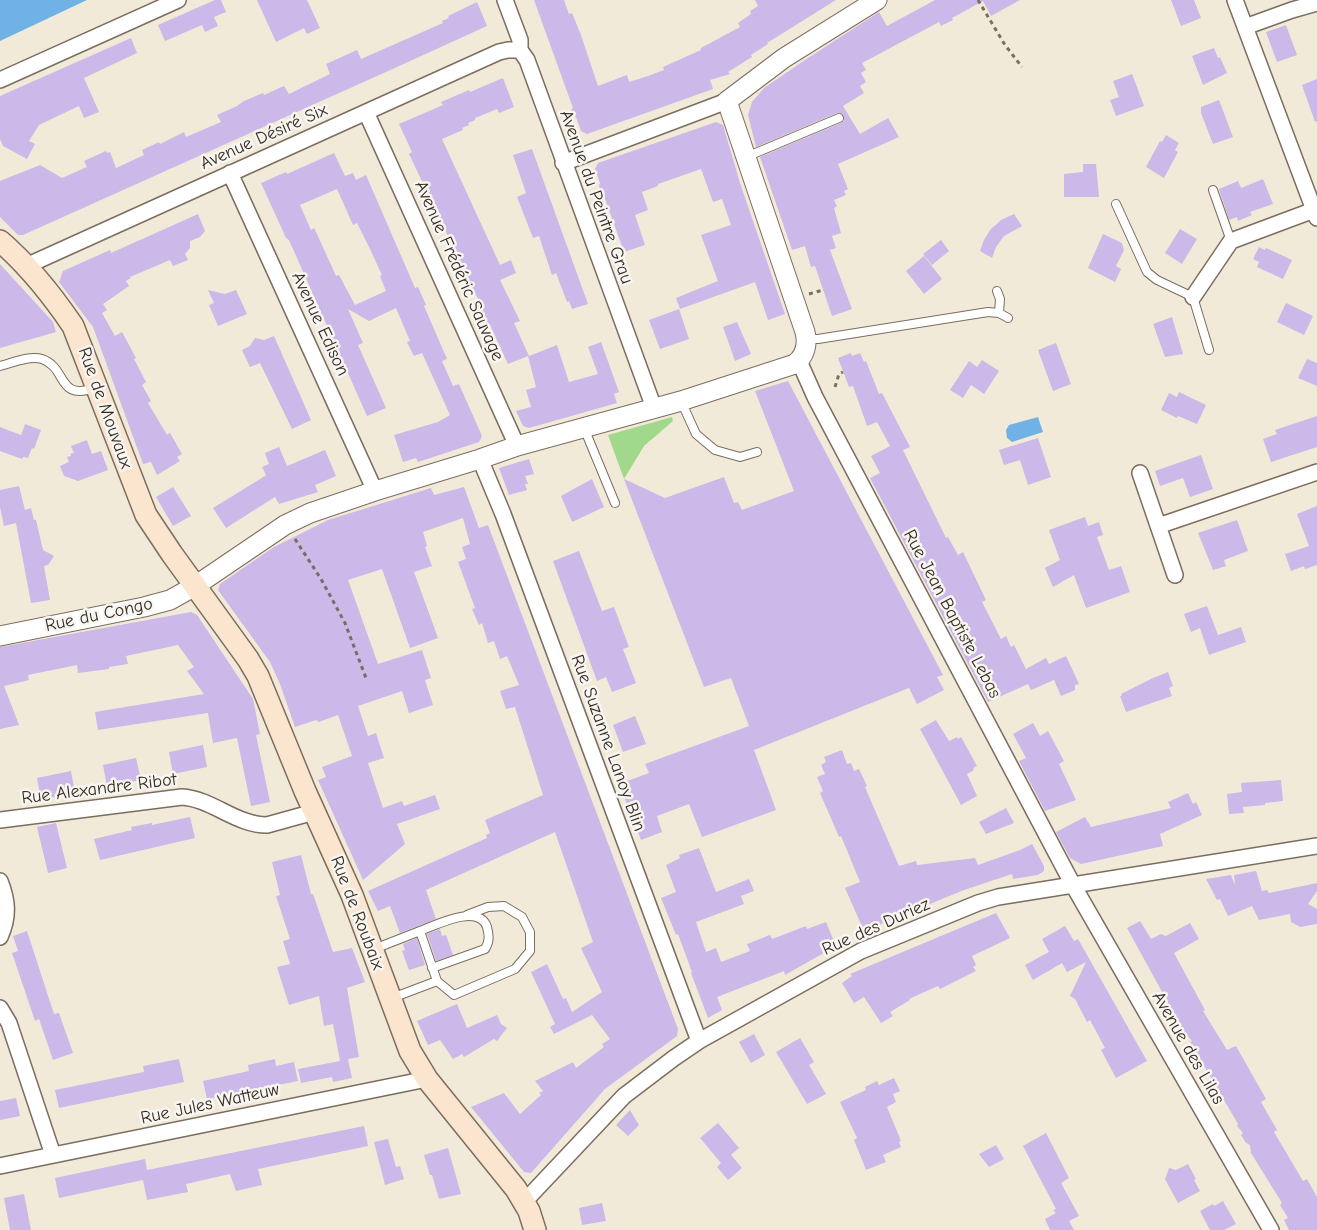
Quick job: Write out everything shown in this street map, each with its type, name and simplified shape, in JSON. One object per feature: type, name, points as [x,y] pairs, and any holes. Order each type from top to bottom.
[{"type":"main road","name":"Rue de Mouvaux","points":[[2,246],[26,266],[62,309],[73,326],[146,515],[195,586]]},
{"type":"main road","name":"Rue de Roubaix","points":[[195,586],[248,659],[258,676],[314,812],[349,887],[410,1051],[428,1079],[516,1189],[524,1202],[535,1230]]},
{"type":"street","points":[[0,80],[178,0]]},
{"type":"street","name":"Avenue du Peintre Grau","points":[[505,0],[520,40],[520,50],[527,60],[654,408]]},
{"type":"street","points":[[563,163],[727,101],[784,58],[877,0]]},
{"type":"street","points":[[1193,297],[1231,241],[1315,214],[1235,0]]},
{"type":"street","points":[[1245,27],[1317,3]]},
{"type":"street","name":"Avenue Désiré Six","points":[[26,266],[499,52],[520,50]]},
{"type":"street","points":[[727,101],[807,339],[799,361]]},
{"type":"street","name":"Avenue Frédéric Sauvage","points":[[366,112],[517,446]]},
{"type":"street","name":"Avenue Edison","points":[[230,173],[375,491]]},
{"type":"street","name":"Rue du Congo","points":[[0,636],[158,604],[183,594],[285,525],[315,510],[517,446],[680,401],[795,364],[799,361]]},
{"type":"street","name":"Rue Jean Baptiste Lebas","points":[[799,361],[816,397],[1073,884]]},
{"type":"street","name":"Rue Suzanne Lanoy Blin","points":[[480,459],[506,523],[699,1041]]},
{"type":"street","points":[[1158,526],[1317,472]]},
{"type":"street","points":[[1140,473],[1175,575]]},
{"type":"street","name":"Rue Alexandre Ribot","points":[[0,820],[182,797],[202,801],[247,822],[260,825],[267,825],[314,812]]},
{"type":"street","name":"Rue des Duriez","points":[[524,1202],[614,1104],[674,1058],[699,1041],[837,963],[894,936],[988,900],[1073,884],[1317,846]]},
{"type":"street","points":[[0,881],[8,913],[0,937]]},
{"type":"street","name":"Avenue des Lilas","points":[[1073,884],[1271,1230]]},
{"type":"street","points":[[0,1008],[9,1023],[53,1155]]},
{"type":"street","name":"Rue Jules Watteuw","points":[[0,1166],[428,1079]]},
{"type":"lane","points":[[746,157],[839,118]]},
{"type":"lane","points":[[1213,190],[1231,241]]},
{"type":"lane","points":[[1116,204],[1147,272],[1158,280],[1193,297],[1209,350]]},
{"type":"lane","points":[[997,291],[1000,299],[999,313]]},
{"type":"lane","points":[[807,339],[818,340],[988,312],[999,313],[1008,318]]},
{"type":"lane","points":[[0,366],[33,358],[43,359],[51,365],[65,384],[72,390],[81,392],[97,388]]},
{"type":"lane","points":[[680,401],[696,434],[715,450],[740,457],[757,452]]},
{"type":"lane","points":[[584,428],[615,503]]},
{"type":"lane","points":[[373,949],[420,930],[488,907],[504,906],[522,917],[530,932],[530,951],[515,969],[454,995],[437,982],[420,930]]},
{"type":"lane","points":[[432,968],[485,949],[488,944],[489,935],[485,923],[478,916],[467,915]]},
{"type":"lane","points":[[390,999],[437,982]]},
{"type":"path","points":[[978,0],[1005,45],[1022,67]]},
{"type":"path","points":[[805,296],[823,290]]},
{"type":"path","points":[[835,387],[839,374],[843,372]]},
{"type":"path","points":[[285,525],[321,579],[345,623],[366,678]]},
{"type":"green space","points":[[672,417],[673,421],[644,446],[624,479],[608,435]]},
{"type":"water","points":[[0,0],[87,0],[0,41]]},
{"type":"water","points":[[1038,417],[1043,432],[1012,442],[1007,438],[1006,430],[1009,425]]},
{"type":"building","points":[[215,0],[221,0],[226,12],[214,17],[218,26],[205,32],[202,25],[165,41],[158,25]]},
{"type":"building","points":[[257,0],[307,0],[320,28],[307,34],[304,28],[276,42]]},
{"type":"building","points":[[534,0],[564,0],[569,14],[572,13],[581,35],[598,86],[627,75],[629,82],[648,76],[664,70],[663,67],[701,50],[701,48],[740,27],[738,23],[751,14],[750,11],[758,6],[755,0],[836,0],[767,43],[751,55],[752,57],[728,72],[730,74],[710,80],[713,89],[587,134],[581,131],[576,117],[571,110],[573,108]]},
{"type":"building","points":[[935,0],[1020,0],[991,16],[983,1],[952,18],[953,20],[941,26],[939,22],[862,63],[866,70],[861,73],[866,82],[860,86],[864,93],[843,106],[860,134],[888,118],[899,137],[838,164],[848,189],[844,191],[846,195],[834,200],[837,206],[834,208],[841,233],[832,236],[836,248],[830,250],[852,309],[832,316],[815,266],[811,267],[805,246],[792,250],[760,157],[841,123],[844,121],[844,116],[842,113],[837,113],[756,147],[748,115],[752,102],[764,88],[879,12],[887,26]]},
{"type":"building","points":[[1171,0],[1194,0],[1201,18],[1181,26]]},
{"type":"building","points":[[477,2],[487,26],[397,67],[23,235],[18,235],[0,217],[0,181],[40,165],[62,178],[87,167],[84,161],[106,151],[107,153],[110,152],[116,168],[144,155],[142,150],[159,142],[160,144],[184,132],[186,137],[221,122],[217,115],[244,101],[284,86],[289,94],[330,74],[326,64],[357,50],[361,59],[443,23],[442,21],[449,18],[448,16]]},
{"type":"building","points":[[1286,25],[1297,55],[1277,62],[1266,32]]},
{"type":"building","points":[[131,38],[137,53],[84,78],[99,112],[84,118],[79,106],[39,125],[29,141],[35,144],[27,159],[3,146],[0,139],[0,96]]},
{"type":"building","points":[[1214,48],[1227,73],[1203,85],[1192,56]]},
{"type":"building","points":[[1132,74],[1144,106],[1116,116],[1110,100],[1119,97],[1113,81]]},
{"type":"building","points":[[503,78],[514,107],[499,113],[497,109],[475,118],[475,120],[468,123],[469,125],[462,128],[463,130],[442,139],[500,265],[511,260],[516,273],[500,280],[520,321],[514,323],[529,356],[557,345],[569,382],[598,374],[588,347],[601,342],[619,392],[614,394],[617,403],[529,428],[523,426],[516,411],[531,407],[526,390],[536,387],[528,356],[508,364],[490,325],[486,327],[475,301],[478,299],[409,154],[412,152],[399,124],[443,105],[441,102]]},
{"type":"building","points":[[1317,79],[1317,121],[1315,122],[1302,85]]},
{"type":"building","points":[[1219,100],[1233,137],[1213,144],[1201,113],[1201,107]]},
{"type":"building","points":[[716,122],[723,125],[740,183],[785,314],[768,320],[755,282],[680,309],[676,298],[718,281],[701,235],[731,225],[722,199],[713,202],[701,169],[658,184],[658,186],[642,192],[648,210],[635,215],[645,245],[624,252],[599,186],[600,183],[595,169],[598,163]]},
{"type":"building","points":[[1166,135],[1179,143],[1175,150],[1178,152],[1164,178],[1146,167],[1160,141],[1162,142]]},
{"type":"building","points":[[532,149],[588,304],[572,309],[569,301],[567,302],[556,273],[552,275],[539,236],[533,238],[517,197],[526,193],[513,155]]},
{"type":"building","points":[[334,153],[345,176],[353,173],[356,180],[366,175],[415,288],[418,287],[426,305],[424,306],[447,359],[442,361],[453,386],[459,384],[482,436],[479,442],[418,462],[416,458],[403,462],[394,435],[438,422],[450,415],[422,353],[414,356],[407,342],[410,341],[396,308],[369,321],[348,309],[363,343],[358,345],[386,408],[367,416],[289,240],[286,238],[261,183],[286,172],[287,174]],"holes":[[[337,189],[353,225],[357,223],[382,275],[380,276],[386,291],[355,305],[339,275],[336,276],[314,228],[311,230],[300,205]]]},
{"type":"building","points":[[1083,164],[1096,164],[1099,197],[1064,197],[1064,174],[1083,172]]},
{"type":"building","points":[[1263,179],[1273,204],[1250,212],[1252,215],[1238,221],[1237,217],[1229,220],[1219,189],[1238,181],[1241,188]]},
{"type":"building","points":[[198,214],[205,231],[200,237],[190,241],[190,248],[185,254],[188,260],[173,266],[170,260],[130,277],[126,281],[129,286],[103,304],[107,310],[102,313],[115,336],[122,332],[136,358],[134,359],[146,382],[142,385],[151,401],[148,403],[167,435],[170,433],[182,454],[177,457],[180,461],[157,475],[151,462],[143,464],[93,327],[59,282],[63,271],[110,250],[111,253]]},
{"type":"building","points":[[1014,214],[1022,226],[1004,236],[996,247],[992,258],[980,251],[990,230],[1001,220]]},
{"type":"building","points":[[1180,229],[1197,239],[1182,264],[1165,253]]},
{"type":"building","points":[[1103,234],[1122,243],[1124,250],[1116,266],[1121,269],[1115,282],[1088,268]]},
{"type":"building","points":[[941,240],[949,251],[932,265],[923,254]]},
{"type":"building","points":[[1259,247],[1265,250],[1266,248],[1292,260],[1283,279],[1257,267],[1259,262],[1253,259]]},
{"type":"building","points":[[924,256],[942,279],[924,294],[906,271]]},
{"type":"building","points":[[0,264],[53,322],[56,332],[0,348]]},
{"type":"building","points":[[208,290],[225,294],[236,290],[247,314],[218,326],[209,305],[214,303]]},
{"type":"building","points":[[1286,303],[1313,316],[1304,335],[1277,322]]},
{"type":"building","points":[[679,309],[689,339],[660,349],[649,320]]},
{"type":"building","points":[[1172,317],[1183,354],[1165,357],[1153,324]]},
{"type":"building","points":[[737,322],[751,354],[735,361],[723,327]]},
{"type":"building","points":[[274,336],[311,420],[292,429],[260,363],[250,367],[242,350],[250,346],[255,338],[264,340]]},
{"type":"building","points":[[1056,343],[1071,384],[1053,391],[1038,350]]},
{"type":"building","points":[[851,353],[852,356],[860,353],[864,362],[866,361],[879,394],[882,393],[910,447],[903,450],[946,538],[948,537],[958,555],[963,552],[986,600],[982,602],[1001,639],[1006,636],[1011,647],[1014,645],[1026,669],[1046,658],[1049,664],[1066,656],[1079,684],[1075,685],[1075,690],[1061,696],[1054,680],[1031,690],[1028,684],[988,702],[870,478],[880,473],[871,456],[890,446],[877,422],[867,426],[853,386],[849,387],[838,358]]},
{"type":"building","points":[[1307,359],[1317,363],[1317,386],[1298,378]]},
{"type":"building","points":[[982,360],[999,371],[984,394],[971,385],[963,398],[950,390],[969,361],[977,367]]},
{"type":"building","points":[[788,381],[943,675],[937,677],[944,690],[917,704],[909,688],[754,750],[776,810],[702,837],[689,804],[657,816],[662,832],[641,840],[619,784],[649,773],[645,764],[749,726],[731,678],[704,687],[624,479],[665,498],[724,477],[734,503],[738,502],[742,510],[794,491],[755,391]]},
{"type":"building","points":[[1179,392],[1206,405],[1197,424],[1178,416],[1177,418],[1161,410],[1169,393],[1177,397]]},
{"type":"building","points":[[1317,416],[1317,447],[1271,462],[1263,439],[1277,434],[1275,430]]},
{"type":"building","points":[[25,424],[41,430],[34,449],[32,448],[28,458],[23,457],[22,459],[0,451],[0,427],[21,435]]},
{"type":"building","points":[[1038,438],[1051,477],[1028,485],[1020,460],[1004,465],[999,450]]},
{"type":"building","points":[[87,440],[92,454],[101,451],[108,470],[78,481],[64,476],[60,466],[69,462],[67,457],[74,453],[71,446]]},
{"type":"building","points":[[279,447],[287,466],[325,450],[336,476],[315,485],[318,492],[279,504],[275,497],[226,528],[213,508],[265,476],[262,467],[269,464],[265,453]]},
{"type":"building","points":[[1201,455],[1213,489],[1190,497],[1183,478],[1160,486],[1155,471]]},
{"type":"building","points":[[529,459],[534,474],[525,476],[528,484],[525,484],[527,490],[509,495],[499,468]]},
{"type":"building","points":[[592,479],[604,507],[572,522],[561,496]]},
{"type":"building","points":[[19,486],[25,510],[31,508],[34,520],[36,520],[43,550],[54,556],[48,565],[44,566],[50,600],[31,603],[16,523],[4,526],[0,507],[0,490]]},
{"type":"building","points":[[173,487],[191,516],[173,526],[156,497]]},
{"type":"building","points":[[464,487],[479,528],[488,525],[678,1029],[677,1036],[605,1089],[531,1173],[524,1172],[471,1107],[504,1093],[520,1114],[543,1091],[535,1081],[573,1062],[576,1068],[604,1047],[602,1044],[610,1039],[592,1015],[554,1034],[550,1027],[555,1024],[531,972],[547,964],[563,999],[566,998],[572,1012],[602,992],[581,948],[593,942],[555,832],[426,890],[436,919],[400,933],[390,906],[378,911],[368,891],[487,838],[486,835],[490,833],[485,820],[543,795],[515,707],[506,709],[500,691],[519,685],[507,656],[500,659],[494,641],[488,643],[482,623],[479,625],[472,609],[475,608],[458,562],[466,559],[462,547],[470,544],[463,518],[423,532],[427,546],[425,547],[432,566],[414,572],[438,638],[410,648],[382,569],[348,580],[378,664],[422,650],[431,678],[425,680],[433,705],[409,713],[402,691],[358,706],[368,736],[376,733],[384,758],[368,763],[383,808],[402,801],[404,806],[435,795],[440,809],[397,824],[405,844],[363,880],[318,780],[326,777],[322,767],[352,756],[338,715],[319,722],[316,720],[295,727],[270,662],[218,590],[220,584],[274,547],[328,520],[431,488],[434,495]]},
{"type":"building","points":[[1317,506],[1317,565],[1305,569],[1304,566],[1291,571],[1285,554],[1309,546],[1297,514]]},
{"type":"building","points":[[1085,517],[1088,526],[1099,522],[1103,535],[1097,537],[1109,570],[1121,566],[1130,592],[1086,608],[1074,575],[1053,587],[1045,568],[1060,560],[1049,530]]},
{"type":"building","points":[[1237,520],[1248,551],[1224,560],[1226,566],[1213,570],[1198,533]]},
{"type":"building","points":[[579,551],[602,611],[614,607],[629,647],[623,649],[636,683],[612,692],[606,677],[597,681],[553,561]]},
{"type":"building","points":[[1207,606],[1218,635],[1241,627],[1246,642],[1209,655],[1200,628],[1191,632],[1184,614]]},
{"type":"building","points":[[191,612],[197,615],[253,699],[260,734],[256,735],[270,802],[251,806],[237,738],[213,743],[208,713],[98,730],[95,712],[204,694],[187,671],[194,667],[178,645],[126,656],[128,664],[109,667],[109,669],[78,673],[77,665],[28,675],[29,680],[4,686],[19,725],[0,729],[0,647]]},
{"type":"building","points":[[1168,672],[1173,686],[1169,688],[1172,696],[1126,712],[1121,694]]},
{"type":"building","points":[[635,716],[646,744],[623,752],[613,725]]},
{"type":"building","points":[[936,720],[949,741],[961,737],[977,766],[967,774],[977,796],[961,805],[920,729]]},
{"type":"building","points":[[1033,723],[1040,736],[1048,731],[1064,761],[1059,764],[1076,800],[1045,811],[1019,761],[1026,758],[1013,734]]},
{"type":"building","points":[[203,745],[207,767],[173,774],[169,752]]},
{"type":"building","points":[[842,750],[847,764],[851,763],[854,771],[859,769],[899,866],[916,861],[917,865],[975,858],[978,865],[1032,844],[1044,866],[1044,871],[1038,875],[1013,879],[1012,874],[964,890],[864,931],[845,888],[860,882],[841,836],[839,837],[820,793],[823,791],[817,777],[825,774],[821,765],[826,762],[824,757]]},
{"type":"building","points":[[136,758],[141,780],[107,786],[103,765]]},
{"type":"building","points":[[71,771],[75,793],[41,800],[37,778]]},
{"type":"building","points":[[1281,780],[1283,801],[1243,807],[1244,813],[1229,814],[1227,794],[1242,792],[1241,783]]},
{"type":"building","points":[[1188,793],[1193,804],[1196,802],[1202,815],[1160,834],[1163,846],[1081,864],[1070,858],[1056,832],[1085,817],[1091,827],[1171,808],[1168,802]]},
{"type":"building","points":[[1006,808],[1014,823],[986,834],[979,822]]},
{"type":"building","points":[[190,817],[195,838],[100,860],[94,839],[132,830],[131,827],[152,823],[152,825]]},
{"type":"building","points":[[56,823],[67,868],[48,873],[37,827]]},
{"type":"building","points":[[699,848],[716,892],[749,879],[754,891],[741,896],[744,904],[696,922],[706,952],[716,948],[721,962],[750,951],[747,944],[770,935],[772,939],[806,926],[807,929],[826,922],[836,946],[785,975],[784,971],[717,997],[722,1010],[708,1018],[678,934],[676,935],[661,898],[676,892],[666,865],[680,858],[679,855]]},
{"type":"building","points":[[301,855],[311,894],[313,894],[333,952],[352,948],[365,982],[347,988],[359,1057],[348,1059],[352,1078],[333,1082],[332,1077],[301,1083],[298,1069],[340,1061],[333,1024],[324,1026],[319,996],[289,1005],[277,967],[290,964],[283,941],[290,939],[276,896],[280,895],[272,862]]},
{"type":"building","points":[[1256,871],[1262,891],[1267,890],[1269,893],[1317,883],[1317,891],[1308,904],[1317,909],[1317,924],[1300,927],[1291,922],[1290,914],[1259,920],[1252,906],[1228,916],[1220,899],[1217,900],[1206,879],[1231,875],[1235,885],[1234,875]]},
{"type":"building","points":[[996,913],[1010,938],[972,956],[976,965],[973,967],[976,971],[940,989],[938,986],[909,999],[890,1012],[893,1016],[881,1023],[864,997],[854,1003],[842,983],[852,976],[850,974]]},
{"type":"building","points":[[1140,921],[1151,939],[1161,934],[1166,936],[1190,923],[1199,939],[1174,953],[1205,1010],[1203,1011],[1227,1050],[1236,1046],[1266,1099],[1261,1102],[1277,1130],[1274,1132],[1303,1181],[1307,1179],[1317,1197],[1317,1230],[1289,1230],[1284,1220],[1288,1218],[1280,1205],[1282,1203],[1251,1153],[1250,1145],[1246,1143],[1241,1135],[1243,1133],[1237,1126],[1238,1124],[1190,1042],[1192,1041],[1180,1027],[1127,928]]},
{"type":"building","points":[[1065,926],[1074,941],[1078,939],[1147,1061],[1116,1078],[1101,1050],[1105,1048],[1090,1020],[1087,1022],[1075,999],[1070,996],[1086,962],[1067,972],[1062,963],[1033,980],[1025,965],[1049,952],[1042,939]]},
{"type":"building","points":[[440,929],[442,936],[446,935],[453,955],[436,961],[427,934]]},
{"type":"building","points":[[27,931],[54,1014],[59,1013],[73,1053],[53,1060],[39,1019],[35,1021],[12,953],[18,951],[13,936]]},
{"type":"building","points":[[417,938],[425,965],[409,970],[402,951],[405,950],[403,944]]},
{"type":"building","points":[[457,1004],[467,1028],[497,1015],[501,1024],[507,1028],[497,1041],[494,1039],[464,1057],[462,1054],[453,1059],[440,1040],[428,1045],[417,1021]]},
{"type":"building","points":[[754,1034],[765,1055],[751,1063],[739,1042]]},
{"type":"building","points":[[800,1038],[814,1062],[809,1065],[826,1094],[807,1104],[776,1052]]},
{"type":"building","points":[[179,1059],[184,1082],[59,1108],[55,1090],[144,1072],[143,1066]]},
{"type":"building","points":[[275,1059],[276,1066],[294,1062],[298,1081],[207,1099],[203,1081],[249,1071],[248,1065]]},
{"type":"building","points":[[894,1078],[900,1091],[893,1094],[896,1102],[887,1107],[901,1141],[899,1142],[901,1147],[883,1155],[886,1162],[866,1170],[854,1140],[857,1138],[840,1102],[866,1090],[865,1087],[877,1081],[879,1085]]},
{"type":"building","points":[[16,1098],[20,1116],[0,1120],[0,1101]]},
{"type":"building","points":[[630,1110],[639,1125],[628,1136],[616,1125]]},
{"type":"building","points":[[718,1123],[739,1148],[731,1155],[742,1168],[728,1180],[717,1167],[721,1163],[700,1138]]},
{"type":"building","points":[[364,1126],[368,1146],[258,1169],[262,1185],[236,1191],[230,1174],[186,1184],[188,1192],[147,1200],[143,1180],[59,1198],[55,1178],[145,1159],[147,1170]]},
{"type":"building","points":[[1046,1133],[1069,1178],[1061,1183],[1079,1216],[1069,1221],[1074,1230],[1050,1230],[1045,1219],[1056,1213],[1053,1210],[1056,1209],[1023,1146]]},
{"type":"building","points":[[388,1139],[396,1167],[400,1166],[404,1179],[385,1185],[374,1142]]},
{"type":"building","points":[[996,1145],[1004,1159],[989,1167],[979,1154]]},
{"type":"building","points":[[448,1148],[461,1194],[439,1199],[424,1155]]},
{"type":"building","points":[[1188,1164],[1200,1191],[1178,1203],[1165,1179],[1169,1168],[1176,1170]]},
{"type":"building","points":[[24,1194],[31,1230],[10,1230],[4,1198]]},
{"type":"building","points":[[1223,1201],[1236,1224],[1224,1230],[1210,1230],[1200,1211]]},
{"type":"building","points":[[602,1203],[606,1221],[582,1225],[579,1208]]}]
